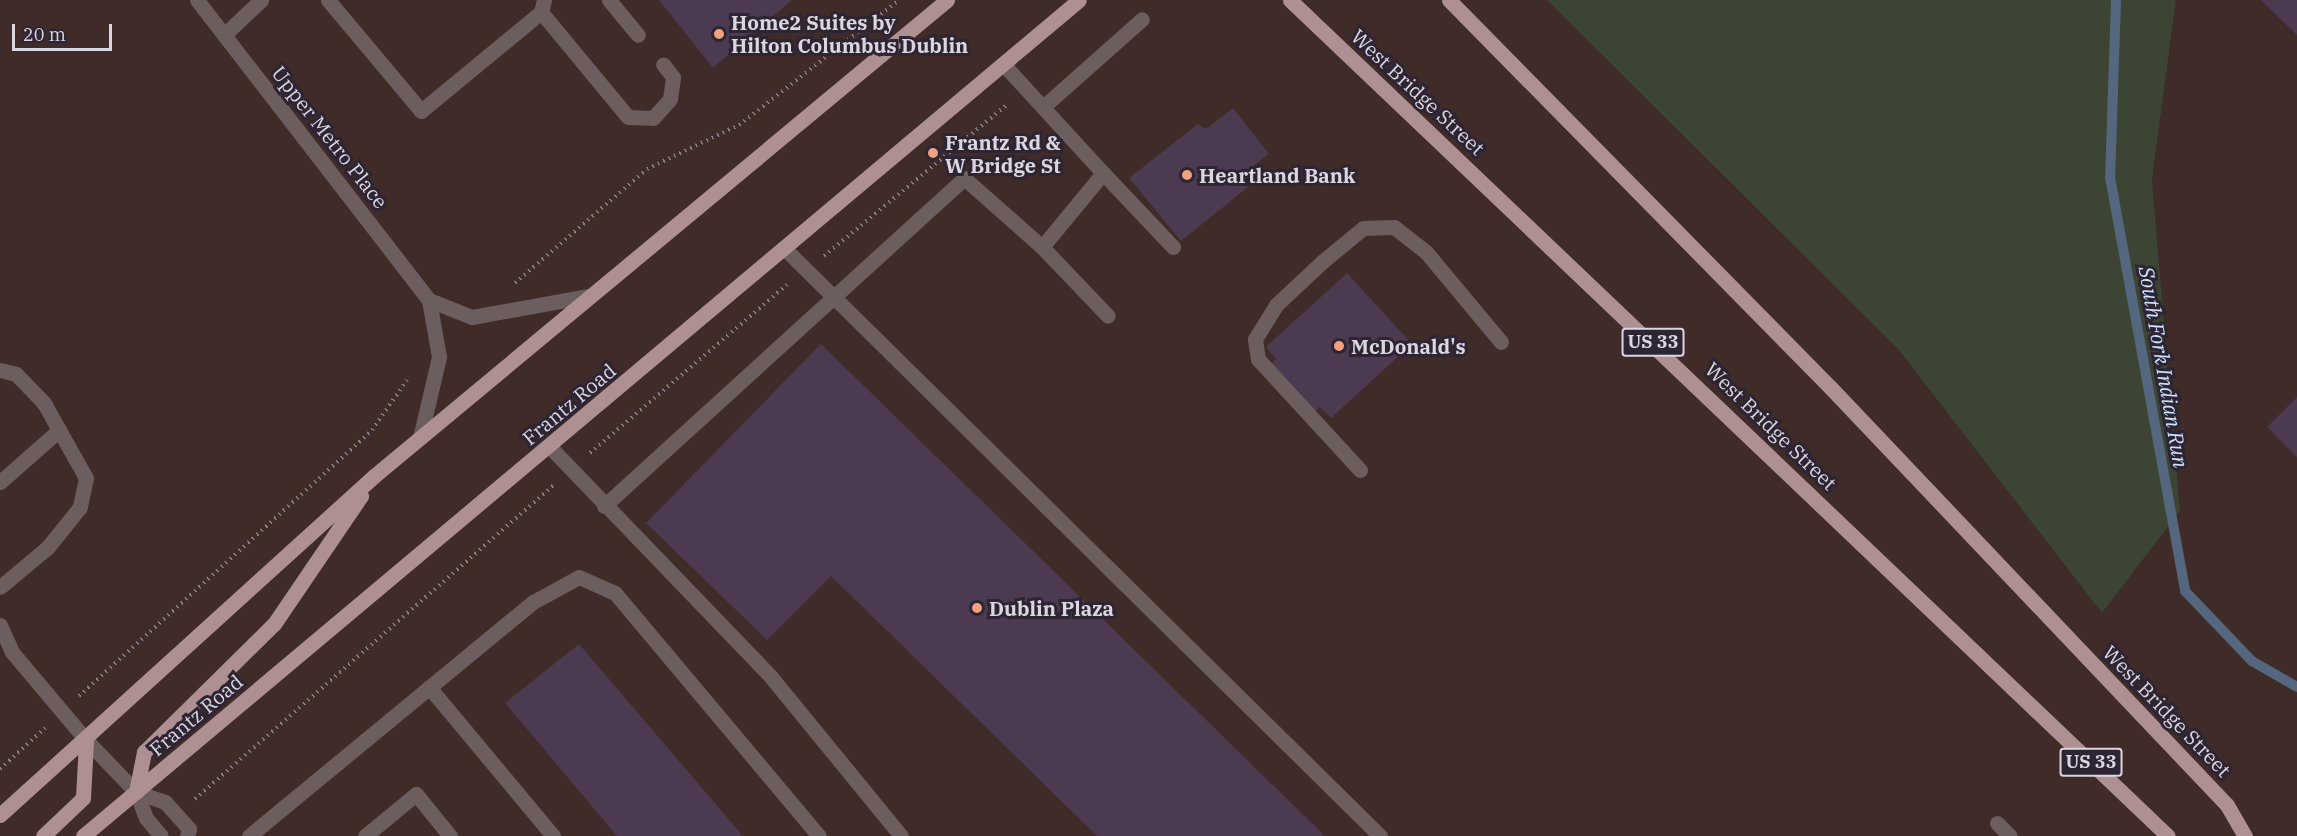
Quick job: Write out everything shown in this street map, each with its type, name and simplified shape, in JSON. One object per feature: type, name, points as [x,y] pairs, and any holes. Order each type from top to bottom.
[{"type":"main road","points":[[0,814],[86,740],[374,476],[947,0]]},
{"type":"main road","name":"Frantz Road","points":[[83,836],[550,447],[1079,0]]},
{"type":"main road","name":"West Bridge Street","points":[[1290,0],[2168,836]]},
{"type":"main road","name":"West Bridge Street","points":[[1449,0],[1846,404],[2227,805],[2245,836]]},
{"type":"main road","points":[[136,792],[144,752],[274,624],[374,476]]},
{"type":"main road","points":[[42,836],[83,798],[86,740]]},
{"type":"street","name":"Upper Metro Place","points":[[197,0],[429,300],[439,357],[420,438]]},
{"type":"street","points":[[224,35],[261,0]]},
{"type":"street","points":[[328,0],[421,111],[542,6],[628,117],[653,118],[670,99],[673,77],[663,64]]},
{"type":"street","points":[[609,0],[638,35]]},
{"type":"street","points":[[1043,107],[1142,19]]},
{"type":"street","points":[[1003,64],[1173,247]]},
{"type":"street","points":[[1042,247],[1103,173]]},
{"type":"street","points":[[604,506],[964,178],[1042,247],[1108,316]]},
{"type":"street","points":[[1360,470],[1258,359],[1255,339],[1276,305],[1323,261],[1363,228],[1394,227],[1426,252],[1501,342]]},
{"type":"street","points":[[785,249],[1380,836]]},
{"type":"street","points":[[429,300],[472,317],[587,297]]},
{"type":"street","points":[[0,370],[15,374],[44,403],[86,478],[80,507],[48,547],[0,587]]},
{"type":"street","points":[[0,482],[60,430]]},
{"type":"street","points":[[550,447],[569,471],[771,677],[901,836]]},
{"type":"street","points":[[249,836],[533,602],[579,577],[615,593],[819,836]]},
{"type":"street","points":[[0,625],[12,652],[86,740],[136,792],[146,818],[161,836]]},
{"type":"street","points":[[429,687],[553,836]]},
{"type":"street","points":[[136,792],[165,802],[189,829],[187,836]]},
{"type":"street","points":[[365,836],[416,794],[450,836]]},
{"type":"street","points":[[1997,823],[2010,836]]},
{"type":"path","points":[[176,815],[569,471],[806,270],[1026,88]]},
{"type":"shaded area","points":[[0,0],[1547,0],[1898,349],[2102,613],[2180,511],[2152,180],[2176,0],[2297,0],[2297,836],[0,836]]},
{"type":"green space","points":[[1547,0],[2176,0],[2152,180],[2180,511],[2102,613],[1898,349]]},
{"type":"building","name":"Home2 Suites by Hilton Columbus Dublin","points":[[659,0],[792,0],[713,68]]},
{"type":"building","points":[[2261,0],[2297,0],[2297,35]]},
{"type":"building","name":"Heartland Bank","points":[[1233,108],[1269,154],[1242,175],[1248,187],[1181,241],[1129,178],[1198,124],[1206,129]]},
{"type":"building","name":"McDonald's","points":[[1347,273],[1412,344],[1331,418],[1320,407],[1313,414],[1269,366],[1276,359],[1266,347]]},
{"type":"building","name":"Dublin Plaza","points":[[821,344],[1325,836],[1097,836],[831,576],[767,640],[646,523]]},
{"type":"building","points":[[2297,397],[2297,457],[2267,427]]},
{"type":"building","points":[[579,644],[743,836],[617,836],[505,703]]},
{"type":"waterway","name":"South Fork Indian Run","points":[[2116,0],[2110,177],[2185,591],[2252,661],[2297,687]]},
{"type":"place","name":"Home2 Suites by Hilton Columbus Dublin","points":[[719,34]]},
{"type":"place","name":"Frantz Rd & W Bridge St","points":[[933,153]]},
{"type":"place","name":"Heartland Bank","points":[[1187,175]]},
{"type":"place","name":"McDonald's","points":[[1339,346]]},
{"type":"place","name":"Dublin Plaza","points":[[977,608]]}]
